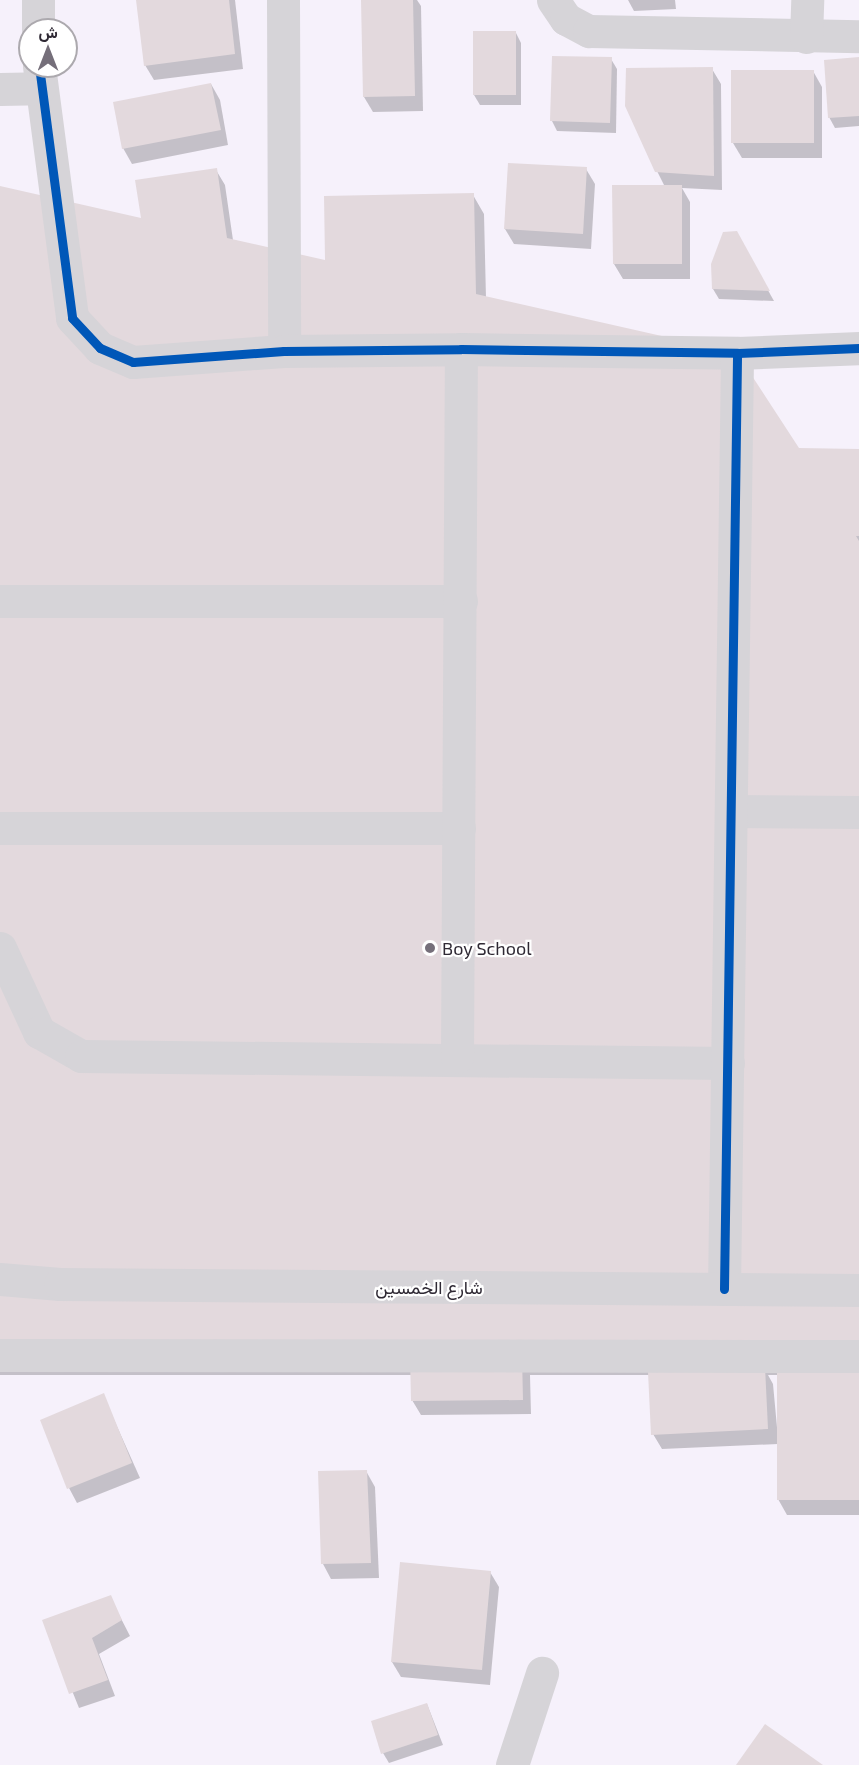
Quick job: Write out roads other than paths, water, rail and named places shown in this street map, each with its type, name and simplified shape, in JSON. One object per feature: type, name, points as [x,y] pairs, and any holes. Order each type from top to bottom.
[{"type":"street","points":[[38,0],[38,18]]},
{"type":"street","points":[[283,0],[284,351]]},
{"type":"street","points":[[553,0],[566,18],[589,31],[806,37],[859,36]]},
{"type":"street","points":[[806,37],[807,0]]},
{"type":"street","points":[[0,89],[36,78]]},
{"type":"street","points":[[39,78],[72,318],[85,336],[100,348],[133,362],[284,351],[461,349],[737,353],[859,348]]},
{"type":"street","points":[[457,1057],[461,349]]},
{"type":"street","points":[[724,1289],[737,353]]},
{"type":"street","points":[[0,601],[461,601]]},
{"type":"street","points":[[731,811],[859,812]]},
{"type":"street","points":[[0,828],[459,828]]},
{"type":"street","points":[[0,948],[39,1032],[81,1056],[457,1057],[728,1063]]},
{"type":"street","name":"شارع الخمسين","points":[[0,1279],[60,1284],[859,1290]]},
{"type":"street","points":[[0,1355],[859,1356]]},
{"type":"street","points":[[512,1765],[542,1673]]},
{"type":"place","name":"Boy School","points":[[430,948]]}]
